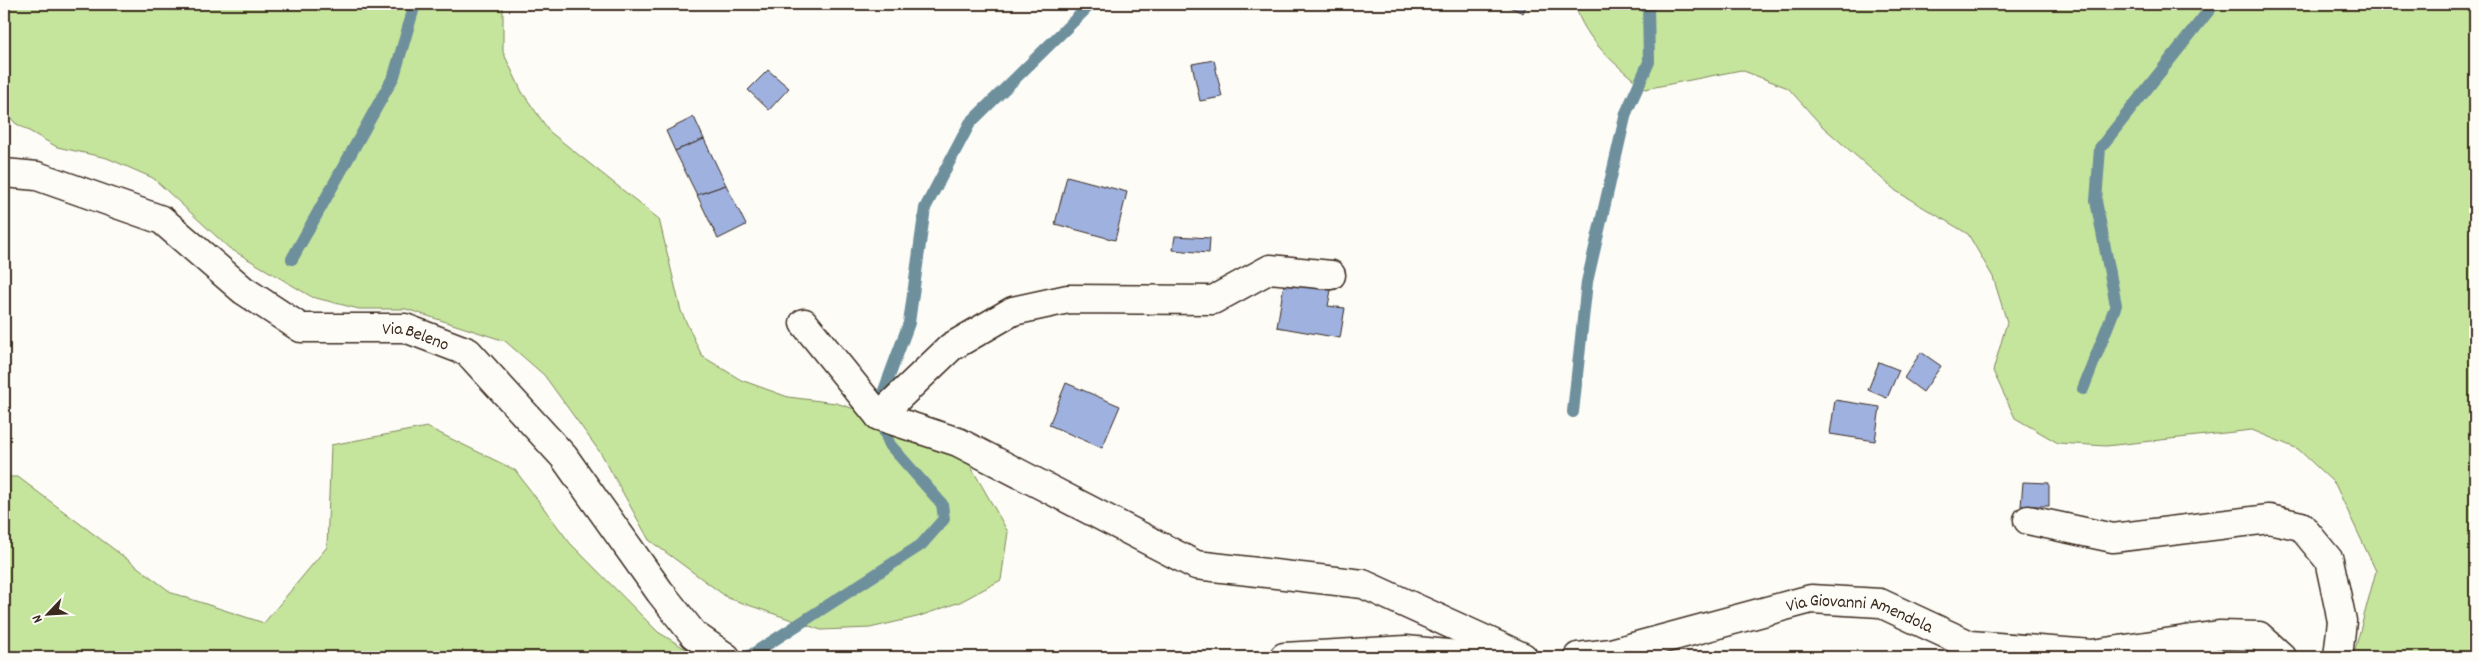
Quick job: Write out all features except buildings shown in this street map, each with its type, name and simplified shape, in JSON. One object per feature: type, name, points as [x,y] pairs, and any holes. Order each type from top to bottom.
[{"type":"street","name":"Via Beleno","points":[[4,173],[37,176],[162,220],[243,290],[301,328],[405,328],[468,352],[564,457],[660,592],[694,636],[726,657]]},
{"type":"street","points":[[879,416],[951,347],[1013,311],[1068,299],[1213,300],[1270,270],[1331,275]]},
{"type":"street","points":[[804,322],[879,416],[958,442],[1196,565],[1363,584],[1523,657]]},
{"type":"street","points":[[2028,520],[2113,538],[2269,518],[2301,526],[2329,560],[2342,621],[2338,657]]},
{"type":"street","name":"Via Giovanni Amendola","points":[[1578,657],[1611,653],[1811,599],[1880,603],[1970,645],[2092,654],[2219,635],[2259,636],[2282,657]]},
{"type":"street","points":[[1284,657],[1406,650],[1479,657]]},
{"type":"green space","points":[[4,4],[503,4],[503,52],[522,92],[550,132],[659,219],[681,311],[702,356],[741,380],[788,397],[836,403],[957,442],[1008,532],[1001,580],[960,602],[917,617],[870,628],[821,630],[728,598],[649,540],[602,455],[544,375],[505,341],[406,309],[359,309],[312,297],[229,248],[153,178],[107,158],[57,147],[15,123],[4,109]]},
{"type":"green space","points":[[1575,4],[2475,4],[2475,657],[2353,657],[2376,571],[2335,484],[2298,449],[2252,430],[2106,446],[2058,443],[2015,418],[1993,371],[2007,322],[1993,277],[1968,234],[1896,191],[1822,126],[1788,88],[1741,70],[1645,89],[1613,61],[1594,41],[1579,17]]},
{"type":"green space","points":[[427,427],[515,470],[570,543],[658,632],[699,657],[4,657],[4,477],[18,477],[172,593],[264,623],[327,547],[331,445]]},
{"type":"waterway","points":[[292,259],[394,76],[415,4]]},
{"type":"waterway","points":[[748,657],[921,545],[944,519],[942,504],[890,445],[876,412],[909,323],[925,208],[970,123],[1091,4]]},
{"type":"waterway","points":[[1573,412],[1587,282],[1626,113],[1649,62],[1648,4]]},
{"type":"waterway","points":[[2083,389],[2116,305],[2096,201],[2100,148],[2214,4]]}]
